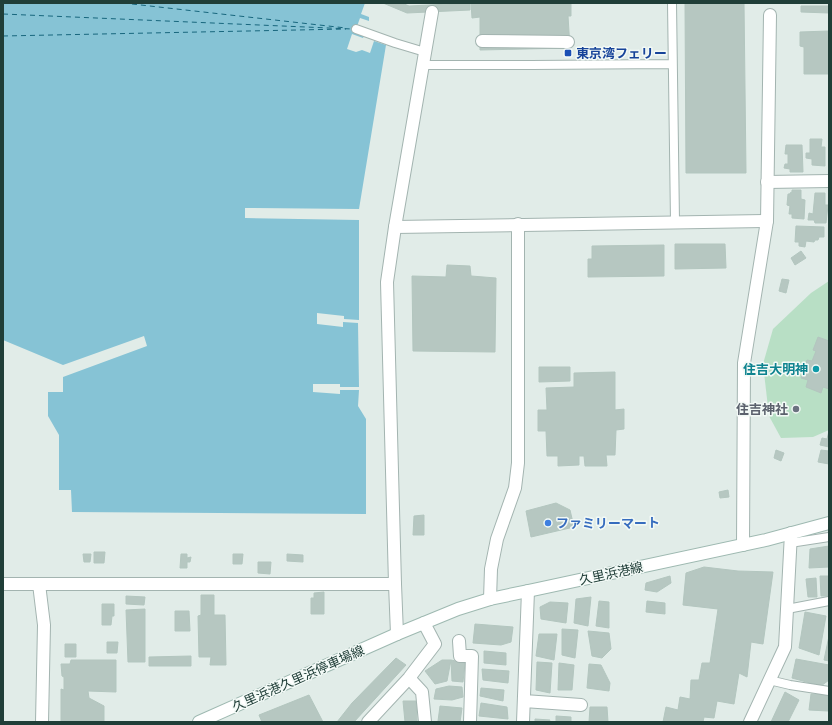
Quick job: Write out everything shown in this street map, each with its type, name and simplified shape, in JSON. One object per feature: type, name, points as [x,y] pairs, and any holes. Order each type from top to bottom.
[{"type":"street","points":[[397,634],[387,282],[433,6]]},
{"type":"street","points":[[743,545],[744,363],[767,221],[770,15]]},
{"type":"street","points":[[482,41],[568,42]]},
{"type":"street","points":[[767,182],[829,181]]},
{"type":"street","points":[[395,227],[767,221]]},
{"type":"street","points":[[490,599],[491,569],[497,539],[515,488],[518,463],[518,224]]},
{"type":"street","name":"久里浜港線","points":[[397,634],[458,609],[490,599],[766,540],[791,538],[829,522]]},
{"type":"street","points":[[750,722],[785,647],[791,538]]},
{"type":"street","points":[[3,584],[395,584]]},
{"type":"street","points":[[39,584],[44,625],[42,722]]},
{"type":"street","points":[[523,722],[528,590]]},
{"type":"street","points":[[368,722],[409,678],[435,644],[424,623]]},
{"type":"street","name":"久里浜港久里浜停車場線","points":[[199,722],[397,634]]},
{"type":"street","points":[[460,641],[460,656],[472,656],[470,722]]},
{"type":"street","points":[[409,678],[422,692],[426,722]]},
{"type":"street","points":[[524,701],[581,705]]},
{"type":"lane","points":[[672,3],[675,222]]},
{"type":"lane","points":[[356,29],[425,52]]},
{"type":"lane","points":[[423,65],[672,64]]},
{"type":"lane","points":[[791,538],[829,537]]},
{"type":"lane","points":[[787,609],[829,601]]},
{"type":"lane","points":[[769,680],[829,692]]},
{"type":"green space","points":[[829,281],[829,430],[813,437],[781,438],[769,416],[763,364],[773,329],[811,293]]},
{"type":"water","points":[[3,3],[365,3],[361,14],[369,17],[369,21],[360,18],[355,32],[364,36],[363,38],[352,34],[347,49],[356,52],[362,50],[370,53],[374,41],[386,45],[359,209],[245,208],[245,218],[359,220],[359,320],[344,319],[344,316],[317,313],[317,324],[343,327],[343,322],[358,323],[359,387],[340,387],[340,384],[313,384],[313,392],[340,394],[340,390],[359,390],[358,406],[366,419],[366,514],[72,512],[71,490],[59,490],[59,435],[48,416],[48,392],[63,392],[63,377],[147,346],[144,336],[63,365],[3,340]]},
{"type":"building","points":[[383,3],[402,3],[409,6],[470,3],[470,10],[407,13]]},
{"type":"building","points":[[471,3],[571,3],[571,16],[568,16],[570,48],[480,50],[480,17],[472,18]]},
{"type":"building","points":[[685,3],[744,3],[746,173],[686,173]]},
{"type":"building","points":[[801,6],[829,6],[829,13],[801,12]]},
{"type":"building","points":[[829,31],[829,74],[804,74],[804,47],[800,46],[800,32]]},
{"type":"building","points":[[810,139],[822,139],[821,147],[825,147],[825,166],[812,165],[812,159],[806,158],[806,153],[810,153]]},
{"type":"building","points":[[786,145],[802,145],[803,172],[790,172],[790,169],[784,168],[785,164],[788,164],[788,154],[785,154]]},
{"type":"building","points":[[792,190],[801,190],[801,199],[805,200],[804,219],[792,218],[792,214],[789,214],[790,206],[787,205],[788,194],[792,192]]},
{"type":"building","points":[[815,193],[825,193],[825,205],[828,205],[826,223],[815,223],[814,220],[808,220],[809,213],[813,214]]},
{"type":"building","points":[[796,226],[824,227],[824,237],[819,237],[818,240],[815,240],[814,242],[806,241],[805,247],[799,246],[799,242],[795,242]]},
{"type":"building","points":[[675,244],[725,244],[726,268],[675,269]]},
{"type":"building","points":[[664,245],[664,276],[588,277],[588,259],[592,259],[592,246]]},
{"type":"building","points":[[801,251],[806,258],[795,265],[791,258]]},
{"type":"building","points":[[447,265],[470,266],[471,276],[496,278],[495,352],[413,351],[412,276],[446,277]]},
{"type":"building","points":[[782,279],[789,280],[786,293],[779,291]]},
{"type":"building","name":"住吉大明神","points":[[818,337],[829,341],[829,389],[823,387],[821,393],[806,387],[808,380],[801,378],[807,360],[812,361],[816,351],[813,350]]},
{"type":"building","points":[[539,367],[570,367],[570,381],[539,382]]},
{"type":"building","points":[[615,372],[615,410],[624,409],[624,429],[616,430],[615,455],[606,455],[607,466],[585,466],[584,456],[579,456],[579,465],[558,466],[558,456],[547,456],[546,431],[538,431],[538,410],[547,410],[546,388],[574,387],[574,373]]},
{"type":"building","points":[[829,431],[829,447],[820,445],[822,438],[827,439]]},
{"type":"building","points":[[776,450],[784,453],[781,461],[774,458]]},
{"type":"building","points":[[821,450],[829,451],[829,464],[818,462]]},
{"type":"building","points":[[728,490],[729,497],[720,498],[719,492]]},
{"type":"building","points":[[556,503],[570,510],[574,527],[531,537],[526,511]]},
{"type":"building","points":[[424,515],[424,535],[413,535],[414,516]]},
{"type":"building","points":[[829,546],[829,567],[809,568],[810,549]]},
{"type":"building","points":[[94,552],[105,552],[104,563],[94,563]]},
{"type":"building","points":[[83,554],[91,554],[90,562],[84,562]]},
{"type":"building","points":[[181,554],[187,554],[187,558],[191,557],[190,562],[187,562],[187,568],[180,568]]},
{"type":"building","points":[[233,554],[243,554],[242,564],[233,564]]},
{"type":"building","points":[[287,554],[303,555],[303,562],[287,561]]},
{"type":"building","points":[[258,562],[271,562],[270,574],[258,573]]},
{"type":"building","points":[[704,567],[738,571],[773,572],[763,644],[751,642],[747,677],[739,673],[734,704],[717,701],[714,718],[704,717],[703,722],[663,722],[666,707],[678,710],[680,697],[690,699],[691,680],[699,680],[702,663],[710,663],[718,609],[683,605],[686,573]]},
{"type":"building","points":[[670,576],[671,583],[657,592],[645,590],[646,583]]},
{"type":"building","points":[[820,576],[829,576],[829,596],[821,596]]},
{"type":"building","points":[[816,578],[817,597],[808,597],[806,579]]},
{"type":"building","points":[[324,592],[324,614],[311,614],[311,598],[314,598],[314,593]]},
{"type":"building","points":[[201,595],[214,595],[214,615],[225,615],[226,665],[210,665],[211,657],[199,657],[198,616],[201,615]]},
{"type":"building","points":[[126,596],[145,597],[144,605],[126,604]]},
{"type":"building","points":[[591,597],[588,626],[574,623],[576,599]]},
{"type":"building","points":[[599,601],[609,602],[609,628],[596,626]]},
{"type":"building","points":[[647,601],[665,603],[665,614],[646,612]]},
{"type":"building","points":[[550,602],[568,603],[566,623],[541,619],[540,607]]},
{"type":"building","points":[[102,604],[114,604],[114,616],[112,616],[111,625],[102,625]]},
{"type":"building","points":[[145,609],[145,662],[128,662],[126,610]]},
{"type":"building","points":[[175,611],[189,611],[190,631],[175,631]]},
{"type":"building","points":[[805,612],[826,616],[819,655],[799,648]]},
{"type":"building","points":[[475,624],[513,627],[511,642],[501,645],[473,643]]},
{"type":"building","points":[[562,629],[578,630],[575,658],[562,655]]},
{"type":"building","points":[[588,631],[609,633],[611,649],[602,658],[592,656]]},
{"type":"building","points":[[539,634],[557,634],[554,660],[536,656]]},
{"type":"building","points":[[829,636],[829,661],[824,660]]},
{"type":"building","points":[[107,642],[118,642],[117,653],[107,653]]},
{"type":"building","points":[[65,644],[76,644],[76,657],[65,657]]},
{"type":"building","points":[[484,651],[506,653],[506,665],[484,663]]},
{"type":"building","points":[[191,656],[191,666],[149,666],[149,657]]},
{"type":"building","points":[[396,658],[406,665],[354,722],[337,722],[352,703]]},
{"type":"building","points":[[796,659],[829,665],[829,680],[821,686],[792,678]]},
{"type":"building","points":[[71,660],[116,660],[116,692],[88,691],[89,698],[104,706],[104,722],[61,722],[61,689],[64,690],[64,677],[62,676],[61,664],[70,664]]},
{"type":"building","points":[[442,660],[451,660],[447,681],[435,684],[425,671]]},
{"type":"building","points":[[451,660],[465,663],[463,682],[452,681]]},
{"type":"building","points":[[537,662],[552,663],[550,693],[536,690]]},
{"type":"building","points":[[559,663],[574,665],[572,690],[558,690]]},
{"type":"building","points":[[589,664],[601,665],[610,683],[609,691],[587,688]]},
{"type":"building","points":[[482,669],[509,671],[508,683],[483,680]]},
{"type":"building","points":[[449,686],[462,687],[463,697],[452,700],[434,699],[436,689]]},
{"type":"building","points":[[481,688],[504,690],[503,701],[480,696]]},
{"type":"building","points":[[785,692],[799,700],[788,722],[771,722]]},
{"type":"building","points":[[811,694],[829,695],[828,711],[809,710]]},
{"type":"building","points":[[309,695],[323,722],[262,722],[259,715]]},
{"type":"building","points":[[403,701],[416,701],[417,721],[405,722]]},
{"type":"building","points":[[481,703],[507,707],[508,719],[479,716]]},
{"type":"building","points":[[440,706],[462,708],[460,722],[438,721]]},
{"type":"building","points":[[590,707],[607,707],[608,722],[589,722]]},
{"type":"building","points":[[556,716],[571,717],[571,722],[556,722]]},
{"type":"building","points":[[535,719],[550,720],[549,722],[535,722]]},
{"type":"ferry route","points":[[123,3],[346,28]]},
{"type":"ferry route","points":[[3,14],[352,29]]},
{"type":"ferry route","points":[[3,36],[346,29]]},
{"type":"place","name":"東京湾フェリー","points":[[568,53]]},
{"type":"place","name":"住吉大明神","points":[[816,369]]},
{"type":"place","name":"住吉神社","points":[[796,409]]},
{"type":"place","name":"ファミリーマート","points":[[548,523]]}]
